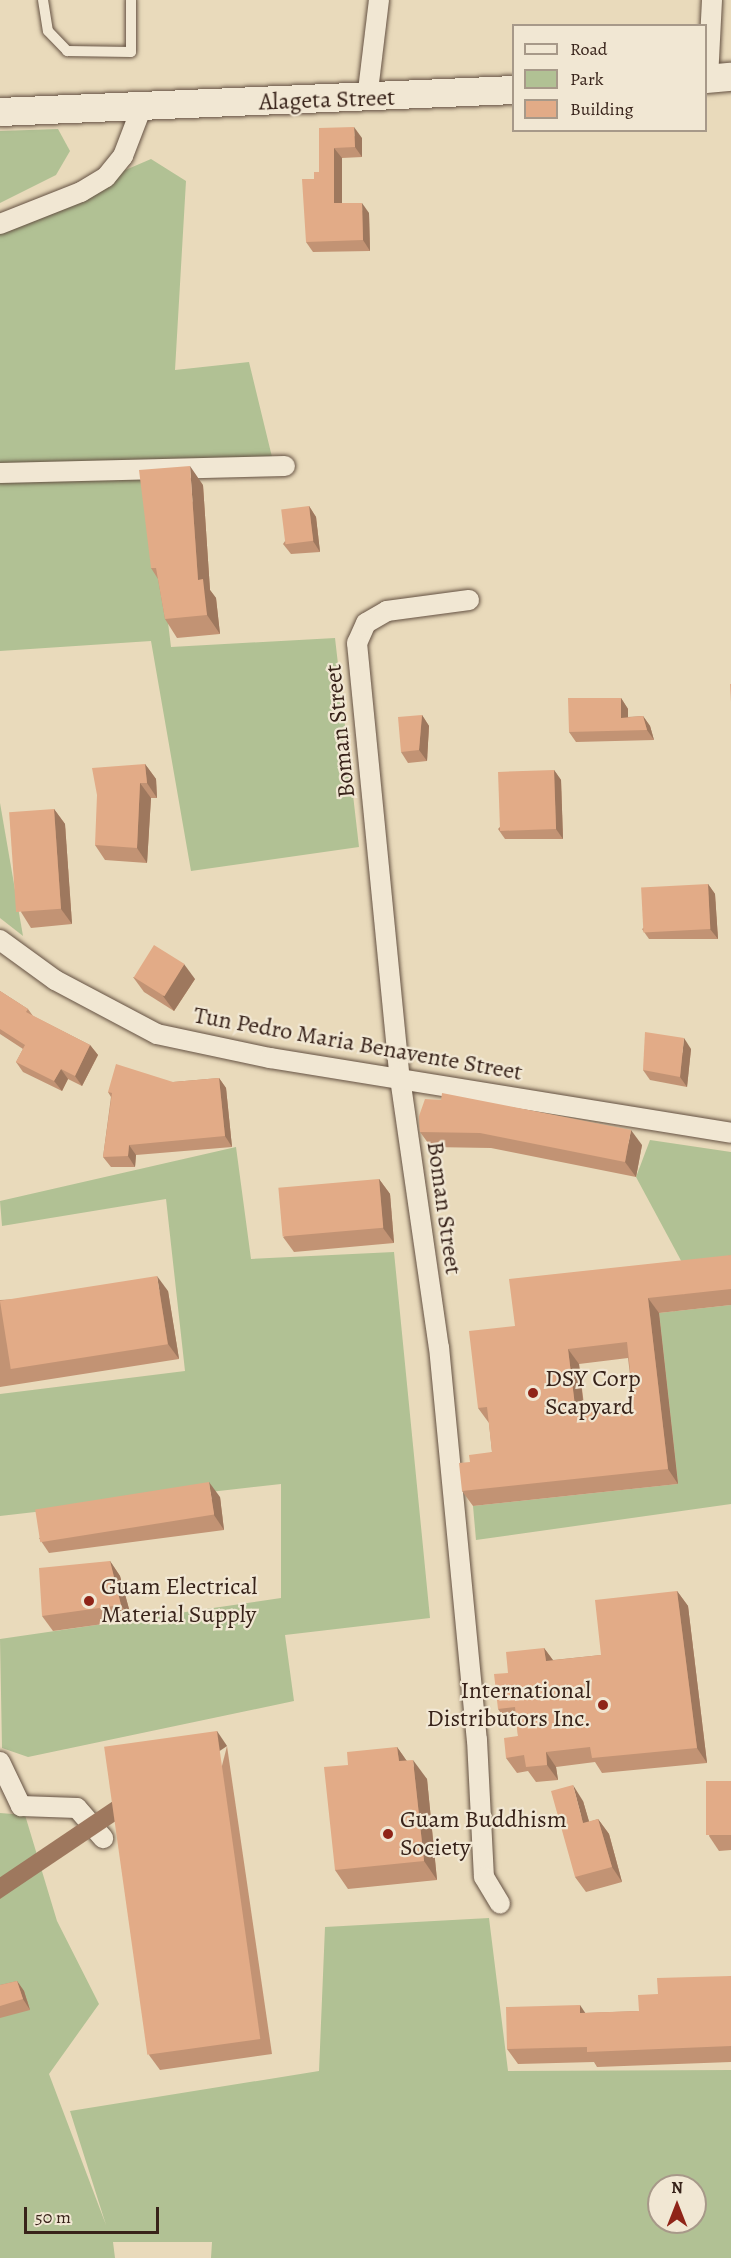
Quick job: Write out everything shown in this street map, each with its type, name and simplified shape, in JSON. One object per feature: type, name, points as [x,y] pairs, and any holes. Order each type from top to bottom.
[{"type":"main road","name":"Alageta Street","points":[[0,112],[141,109],[512,90]]},
{"type":"street","points":[[367,99],[379,0]]},
{"type":"street","points":[[712,0],[715,78]]},
{"type":"street","points":[[0,224],[81,192],[106,177],[123,156],[141,109]]},
{"type":"street","points":[[0,473],[285,466]]},
{"type":"street","name":"Boman Street","points":[[469,600],[387,611],[366,623],[357,644],[400,1078],[438,1347],[477,1740],[484,1877],[500,1904]]},
{"type":"street","name":"Tun Pedro Maria Benavente Street","points":[[0,940],[55,980],[157,1034],[270,1058],[731,1132]]},
{"type":"street","points":[[0,1762],[21,1806],[77,1808],[103,1838]]},
{"type":"lane","points":[[43,0],[48,31],[67,51],[131,52],[131,0]]},
{"type":"green space","points":[[58,129],[70,151],[56,175],[0,203],[0,131]]},
{"type":"green space","points":[[151,159],[186,181],[175,370],[249,362],[272,457],[0,466],[0,224]]},
{"type":"green space","points":[[142,475],[152,489],[171,647],[335,638],[359,847],[191,871],[151,641],[0,651],[0,480]]},
{"type":"green space","points":[[0,803],[23,936],[0,918]]},
{"type":"green space","points":[[650,1140],[731,1152],[731,1263],[685,1268],[636,1177]]},
{"type":"green space","points":[[236,1147],[251,1259],[394,1252],[430,1618],[285,1635],[294,1701],[28,1757],[2,1748],[0,1639],[281,1598],[281,1484],[0,1516],[0,1394],[185,1371],[166,1199],[2,1226],[0,1201]]},
{"type":"green space","points":[[731,1305],[731,1504],[476,1540],[473,1506],[678,1484],[659,1313]]},
{"type":"green space","points":[[0,1813],[25,1815],[57,1921],[99,2004],[49,2074],[106,2225],[70,2111],[319,2071],[325,1927],[489,1918],[508,2071],[731,2070],[731,2258],[211,2258],[212,2242],[113,2242],[115,2258],[0,2258]]},
{"type":"building","points":[[354,127],[355,147],[334,148],[334,203],[362,203],[363,240],[306,242],[302,179],[314,179],[314,172],[319,172],[319,128]]},
{"type":"building","points":[[190,466],[198,580],[203,579],[207,615],[165,619],[156,568],[151,568],[139,470]]},
{"type":"building","points":[[309,506],[313,541],[285,544],[281,509]]},
{"type":"building","points":[[568,698],[621,698],[621,718],[643,716],[647,730],[569,732]]},
{"type":"building","points":[[422,715],[419,750],[401,752],[398,717]]},
{"type":"building","points":[[145,764],[147,783],[140,783],[137,848],[95,845],[97,795],[92,768]]},
{"type":"building","points":[[554,770],[556,829],[500,831],[498,772]]},
{"type":"building","points":[[54,809],[61,909],[16,912],[9,812]]},
{"type":"building","points":[[708,884],[710,929],[643,932],[641,888]]},
{"type":"building","points":[[154,945],[185,964],[164,996],[134,977]]},
{"type":"building","points":[[0,991],[28,1009],[26,1012],[90,1045],[75,1076],[61,1069],[54,1081],[16,1062],[25,1045],[0,1029]]},
{"type":"building","points":[[645,1032],[684,1038],[680,1077],[643,1070]]},
{"type":"building","points":[[116,1064],[173,1082],[219,1078],[225,1136],[129,1145],[128,1156],[103,1157],[112,1093],[108,1092]]},
{"type":"building","points":[[442,1093],[631,1130],[625,1162],[480,1133],[420,1132],[419,1116],[425,1099],[441,1100]]},
{"type":"building","points":[[379,1179],[383,1228],[283,1237],[278,1188]]},
{"type":"building","name":"DSY Corp Scapyard","points":[[731,1255],[731,1289],[648,1298],[668,1469],[462,1491],[459,1463],[470,1462],[469,1455],[492,1452],[487,1407],[478,1408],[469,1331],[515,1326],[509,1279]],"holes":[[[627,1342],[634,1408],[576,1414],[568,1349]]]},
{"type":"building","points":[[157,1276],[168,1344],[11,1369],[0,1301]]},
{"type":"building","points":[[209,1482],[214,1515],[40,1542],[35,1510]]},
{"type":"building","points":[[110,1561],[121,1605],[42,1616],[39,1568]]},
{"type":"building","name":"International Distributors Inc.","points":[[677,1591],[697,1748],[592,1758],[590,1747],[546,1752],[547,1765],[526,1767],[524,1755],[506,1758],[504,1738],[518,1736],[515,1707],[498,1709],[494,1674],[508,1673],[506,1652],[544,1648],[546,1661],[601,1655],[595,1600]]},
{"type":"building","points":[[217,1731],[260,2039],[147,2055],[104,1747]]},
{"type":"building","name":"Guam Buddhism Society","points":[[397,1747],[399,1761],[413,1760],[424,1861],[335,1870],[324,1767],[348,1765],[347,1752]]},
{"type":"building","points":[[706,1781],[731,1781],[731,1835],[706,1835]]},
{"type":"building","points":[[573,1785],[583,1823],[598,1819],[612,1867],[575,1877],[551,1791]]},
{"type":"building","points":[[731,1976],[731,2046],[587,2052],[587,2047],[507,2049],[506,2007],[580,2005],[580,2013],[639,2011],[638,1995],[658,1994],[657,1978]]},
{"type":"building","points":[[17,1981],[23,1999],[0,2006],[0,1985]]},
{"type":"place","name":"DSY Corp Scapyard","points":[[533,1393]]},
{"type":"place","name":"Guam Electrical Material Supply","points":[[89,1601]]},
{"type":"place","name":"International Distributors Inc.","points":[[603,1705]]},
{"type":"place","name":"Guam Buddhism Society","points":[[388,1834]]}]
